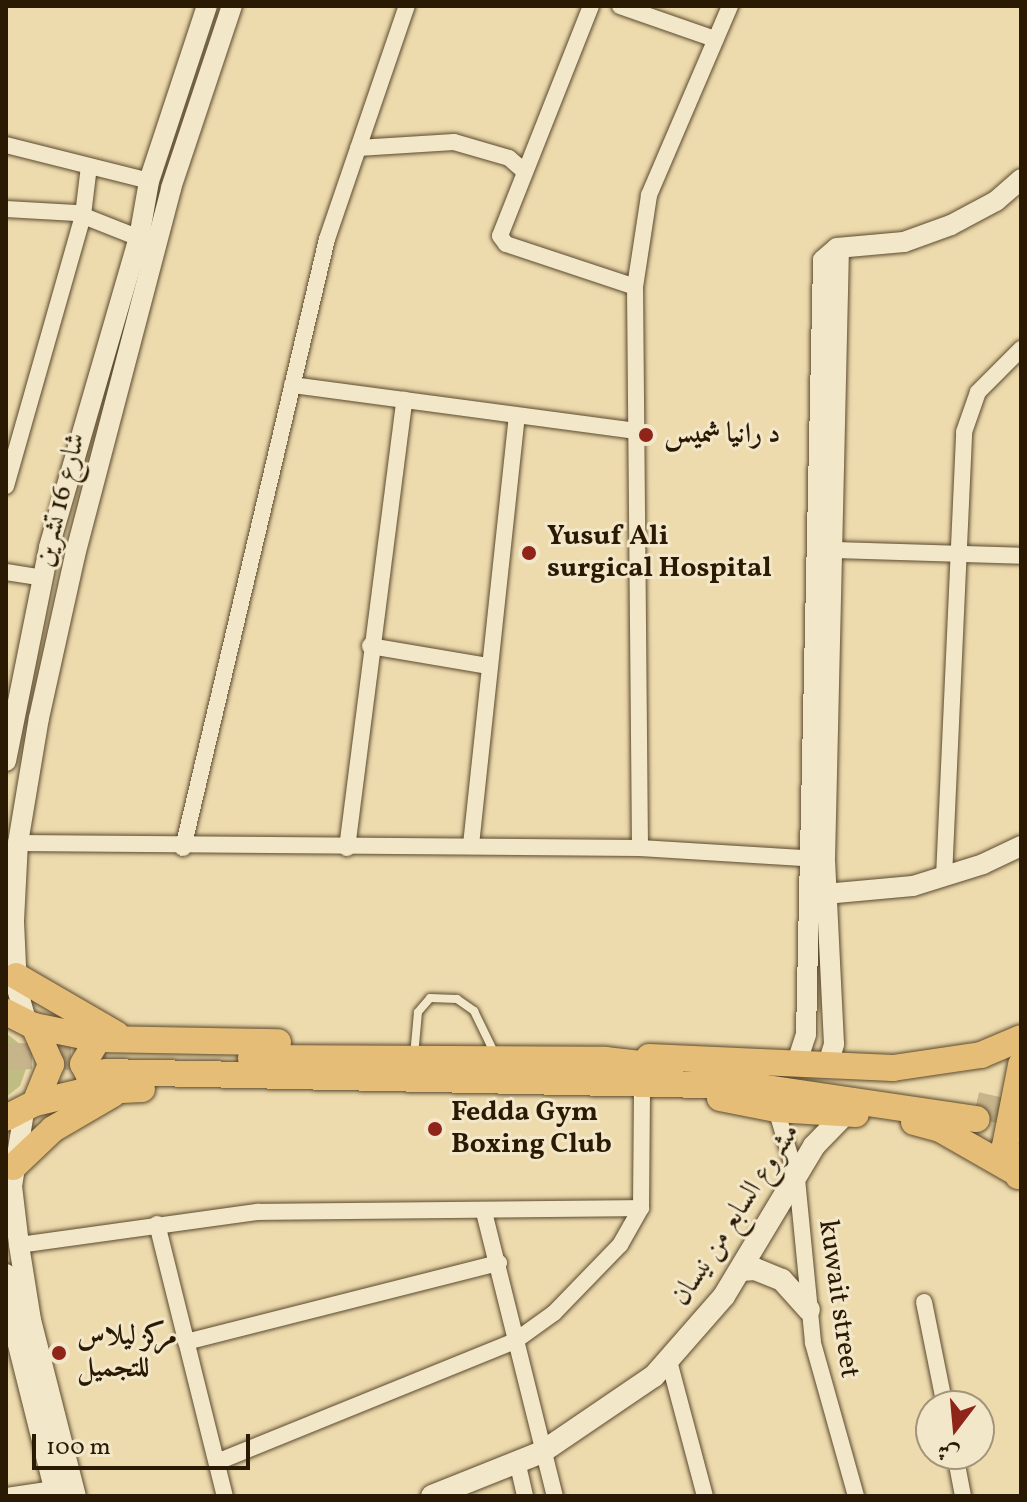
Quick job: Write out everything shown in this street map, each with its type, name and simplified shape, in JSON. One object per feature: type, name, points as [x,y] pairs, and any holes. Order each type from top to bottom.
[{"type":"main road","points":[[16,976],[126,1039],[344,1043],[411,1058]]},
{"type":"main road","points":[[22,1019],[106,1070],[442,1080],[642,1082],[814,1092],[976,1112],[605,1060]]},
{"type":"main road","points":[[22,1019],[51,1064],[22,1111]]},
{"type":"main road","points":[[22,1111],[106,1070],[411,1058],[797,1062],[893,1068],[953,1060],[1021,1038]]},
{"type":"main road","points":[[13,1167],[70,1117],[126,1039]]},
{"type":"main road","points":[[1017,1175],[1005,1146],[1006,1122],[1021,1065]]},
{"type":"main road","points":[[642,1082],[776,1109],[846,1113],[924,1124],[1017,1175]]},
{"type":"main road","name":"مشروع السابع من نيسان","points":[[432,1496],[542,1452],[638,1390],[669,1361],[742,1270],[814,1146],[846,1113]]},
{"type":"main road","points":[[742,1270],[755,1269],[782,1280],[809,1310]]},
{"type":"street","name":"شارع 16 تشرين","points":[[6,761],[14,673],[139,238],[149,181],[207,6]]},
{"type":"street","name":"شارع 16 تشرين","points":[[22,1019],[16,976],[18,843],[75,555],[171,188],[232,6]]},
{"type":"street","points":[[183,848],[327,239],[407,6]]},
{"type":"street","points":[[591,6],[502,225],[506,244],[635,287]]},
{"type":"street","points":[[620,6],[715,39]]},
{"type":"street","points":[[640,848],[635,287],[649,195],[730,6]]},
{"type":"street","points":[[358,148],[454,142],[509,158],[524,171]]},
{"type":"street","points":[[6,145],[149,181]]},
{"type":"street","points":[[6,486],[83,215],[89,166]]},
{"type":"street","points":[[828,1064],[834,1044],[825,894],[816,859],[821,269],[829,252],[928,234],[996,201],[1021,179]]},
{"type":"street","points":[[6,209],[83,215],[139,238]]},
{"type":"street","points":[[797,1062],[806,1035],[835,550],[839,249]]},
{"type":"street","points":[[944,877],[965,421],[978,392],[1021,349]]},
{"type":"street","points":[[292,385],[636,431]]},
{"type":"street","points":[[347,848],[370,646],[404,400]]},
{"type":"street","points":[[471,845],[517,416]]},
{"type":"street","points":[[49,547],[75,555]]},
{"type":"street","points":[[835,550],[961,557],[1021,556]]},
{"type":"street","points":[[6,572],[42,578]]},
{"type":"street","points":[[370,646],[488,666]]},
{"type":"street","points":[[18,843],[183,848],[471,845],[640,848],[816,859]]},
{"type":"street","points":[[825,894],[878,891],[944,877],[1021,846]]},
{"type":"street","points":[[217,1462],[515,1341],[589,1282],[641,1208],[642,1082]]},
{"type":"street","name":"kuwait street","points":[[776,1109],[797,1179],[809,1310],[820,1378],[856,1496]]},
{"type":"street","points":[[22,1111],[13,1167],[19,1245],[31,1320],[76,1496]]},
{"type":"street","points":[[19,1245],[258,1212],[641,1208]]},
{"type":"street","points":[[484,1212],[555,1496]]},
{"type":"street","points":[[157,1224],[225,1496]]},
{"type":"street","points":[[186,1342],[499,1263]]},
{"type":"street","points":[[6,1274],[10,1330],[55,1492],[6,1496]]},
{"type":"street","points":[[924,1302],[942,1390]]},
{"type":"street","points":[[669,1361],[705,1496]]},
{"type":"street","points":[[517,1461],[525,1496]]},
{"type":"street","points":[[958,1470],[963,1496]]},
{"type":"lane","points":[[411,1058],[418,1012],[430,998],[457,999],[474,1011],[497,1058]]},
{"type":"shaded area","points":[[6,1033],[21,1045],[27,1066],[20,1086],[6,1097]]},
{"type":"tunnel","points":[[6,1056],[106,1057]]},
{"type":"tunnel","points":[[976,1105],[1021,1115]]},
{"type":"place","name":"د رانيا شميس","points":[[646,435]]},
{"type":"place","name":"Yusuf Ali surgical Hospital","points":[[529,553]]},
{"type":"place","name":"Fedda Gym Boxing Club","points":[[435,1129]]},
{"type":"place","name":"مركز ليلاس للتجميل","points":[[59,1353]]}]
